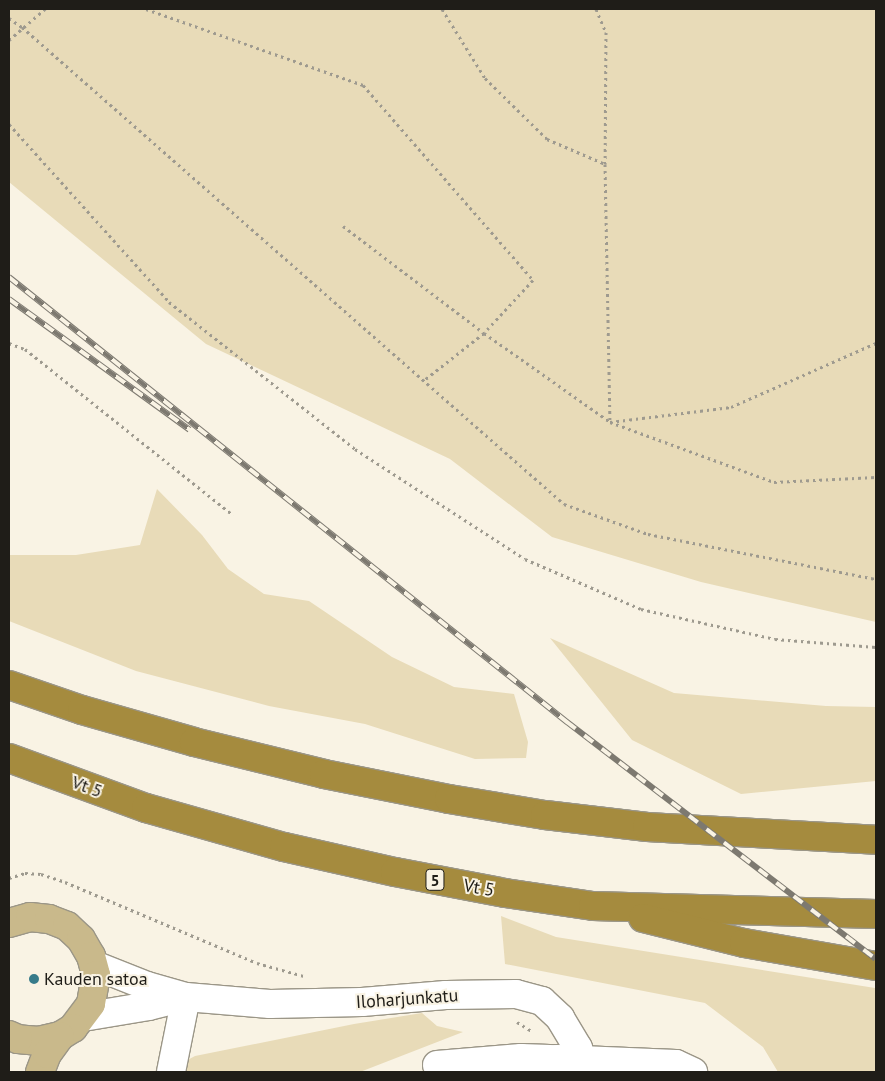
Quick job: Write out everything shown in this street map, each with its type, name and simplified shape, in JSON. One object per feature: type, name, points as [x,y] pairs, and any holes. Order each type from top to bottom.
[{"type":"highway","points":[[9,685],[82,710],[194,742],[324,774],[545,815],[647,827],[876,840]]},
{"type":"highway","name":"Vt 5","points":[[9,758],[146,808],[284,847],[413,876],[593,906],[876,914]]},
{"type":"highway","points":[[647,827],[876,822]]},
{"type":"highway","points":[[593,906],[744,944],[876,966]]},
{"type":"main road","points":[[9,923],[30,917],[49,919],[67,926],[81,939],[91,956],[96,975],[95,990],[91,1004],[73,1028],[60,1036],[40,1041],[18,1040],[9,1035]]},
{"type":"main road","points":[[40,1072],[47,1054],[60,1036]]},
{"type":"street","name":"Iloharjunkatu","points":[[94,965],[139,983],[186,997],[309,1004],[446,995],[516,994],[542,1001],[560,1018],[578,1048],[575,1064]]},
{"type":"street","name":"Iloharjunkatu","points":[[83,1017],[186,997]]},
{"type":"street","points":[[171,1072],[186,997]]},
{"type":"street","points":[[437,1065],[521,1058],[575,1064],[676,1064],[693,1072]]},
{"type":"path","points":[[9,40],[45,9]]},
{"type":"path","points":[[146,9],[363,85],[533,280],[484,333],[423,381]]},
{"type":"path","points":[[442,9],[485,78],[547,139],[605,164]]},
{"type":"path","points":[[596,9],[606,32],[605,164],[610,422]]},
{"type":"path","points":[[9,18],[22,27],[564,504],[648,534],[876,579]]},
{"type":"path","points":[[9,124],[170,302],[355,449],[525,559],[641,609],[775,639],[876,647]]},
{"type":"path","points":[[342,226],[484,333],[610,422],[774,482],[876,476]]},
{"type":"path","points":[[9,343],[25,349],[233,515]]},
{"type":"path","points":[[610,422],[732,407],[871,347],[876,343]]},
{"type":"path","points":[[871,347],[876,347]]},
{"type":"path","points":[[9,878],[25,873],[41,874],[65,882],[257,963],[311,978]]},
{"type":"path","points":[[510,1019],[537,1035],[575,1064]]},
{"type":"shaded area","points":[[9,9],[876,9],[876,622],[701,582],[552,537],[450,459],[206,344],[9,182]]},
{"type":"shaded area","points":[[157,489],[202,535],[228,569],[264,594],[309,601],[392,657],[454,687],[514,694],[528,742],[526,758],[475,759],[365,724],[269,706],[136,671],[9,621],[9,555],[76,555],[140,545]]},
{"type":"shaded area","points":[[550,638],[674,693],[826,706],[876,707],[876,781],[741,794],[632,740]]},
{"type":"shaded area","points":[[501,916],[556,937],[875,988],[876,1072],[778,1072],[763,1047],[705,1003],[505,964]]},
{"type":"shaded area","points":[[422,1013],[437,1026],[463,1032],[360,1072],[182,1072],[182,1063],[195,1056],[354,1024]]},
{"type":"railway","points":[[9,277],[567,722],[876,959]]},
{"type":"railway","points":[[9,299],[190,430]]},
{"type":"place","name":"Kauden satoa","points":[[34,979]]}]
